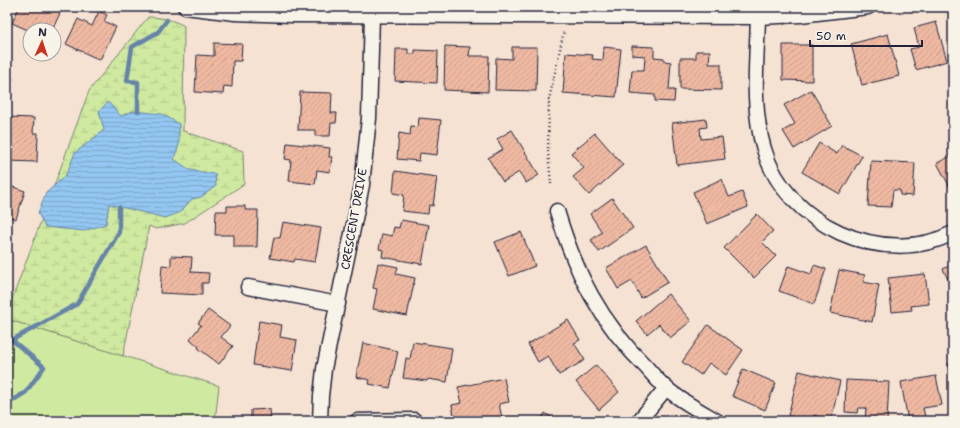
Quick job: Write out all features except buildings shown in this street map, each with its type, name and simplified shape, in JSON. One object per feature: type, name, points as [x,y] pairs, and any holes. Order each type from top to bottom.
[{"type":"street","points":[[185,7],[235,14],[372,16],[577,11],[758,17],[800,15],[868,7]]},
{"type":"street","name":"CRESCENT DRIVE","points":[[320,421],[324,369],[363,178],[369,118],[372,16]]},
{"type":"street","points":[[758,17],[756,110],[759,131],[764,151],[773,171],[783,187],[798,204],[816,220],[835,231],[855,240],[876,244],[915,244],[932,241],[953,233]]},
{"type":"street","points":[[557,212],[566,241],[577,268],[591,297],[610,326],[631,353],[666,388],[717,421]]},
{"type":"street","points":[[248,287],[338,304]]},
{"type":"street","points":[[639,421],[666,388]]},
{"type":"street","points":[[357,421],[414,420]]},
{"type":"path","points":[[551,184],[548,152],[549,100],[564,31]]},
{"type":"green space","points":[[148,17],[167,19],[184,26],[183,131],[243,151],[244,184],[185,223],[156,229],[149,226],[123,356],[7,319],[7,313],[89,91]]},
{"type":"green space","points":[[7,319],[219,386],[215,421],[7,421]]},
{"type":"water","points":[[108,102],[121,116],[133,111],[162,114],[179,124],[179,145],[174,159],[190,170],[215,174],[216,186],[201,197],[192,199],[179,213],[165,218],[109,204],[106,224],[84,231],[45,227],[38,213],[46,193],[66,175],[75,153],[104,130],[99,111]]},
{"type":"waterway","points":[[138,111],[138,82],[127,81],[132,47],[158,32],[167,20]]},
{"type":"waterway","points":[[7,404],[26,392],[44,367],[12,340],[77,304],[119,232],[119,207]]}]
